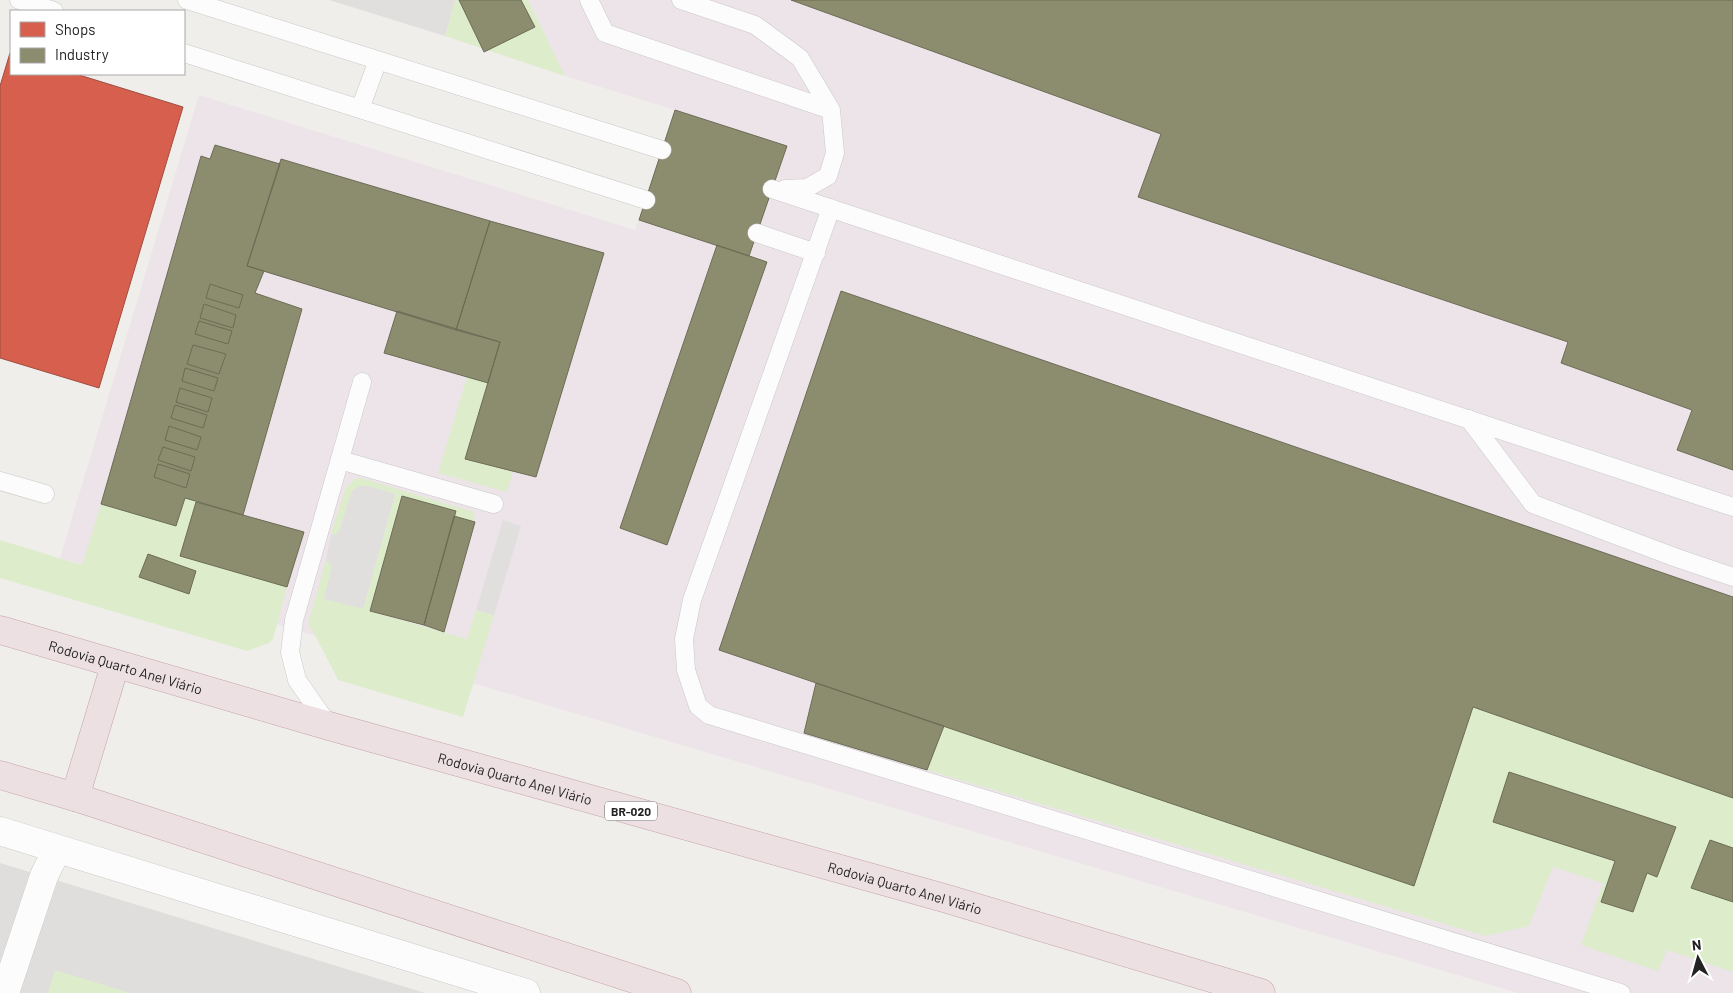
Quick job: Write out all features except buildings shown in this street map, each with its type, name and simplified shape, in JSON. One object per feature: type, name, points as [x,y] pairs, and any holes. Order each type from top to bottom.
[{"type":"highway","name":"Rodovia Quarto Anel Viário","points":[[0,630],[328,726],[944,898],[1260,993]]},
{"type":"highway","points":[[75,797],[115,665]]},
{"type":"highway","points":[[0,775],[75,797],[676,993]]},
{"type":"street","points":[[0,831],[526,993]]},
{"type":"street","points":[[6,993],[44,876],[57,849]]},
{"type":"lane","points":[[19,0],[51,10]]},
{"type":"lane","points":[[187,0],[662,150]]},
{"type":"lane","points":[[589,0],[605,33],[831,110]]},
{"type":"lane","points":[[681,0],[755,25],[800,58],[831,110],[835,153],[828,176],[807,188],[772,189],[1733,507]]},
{"type":"lane","points":[[185,53],[646,200]]},
{"type":"lane","points":[[360,109],[378,60]]},
{"type":"lane","points":[[831,208],[692,600],[684,639],[686,670],[698,706],[710,715],[1621,993]]},
{"type":"lane","points":[[757,233],[816,253]]},
{"type":"lane","points":[[328,726],[297,680],[290,652],[294,620],[321,548],[340,460],[362,382]]},
{"type":"lane","points":[[1469,419],[1533,504],[1733,577]]},
{"type":"lane","points":[[340,460],[494,504]]},
{"type":"lane","points":[[0,481],[45,494]]},
{"type":"shaded area","points":[[329,0],[455,0],[445,36]]},
{"type":"shaded area","points":[[528,0],[1733,0],[1733,993],[1518,993],[361,650],[60,558],[199,95],[635,230],[675,110],[565,76]]},
{"type":"shaded area","points":[[359,486],[367,486],[395,494],[363,609],[324,599],[332,567],[326,560],[331,534],[335,535],[339,532],[352,491]]},
{"type":"shaded area","points":[[503,520],[521,526],[494,615],[476,610]]},
{"type":"shaded area","points":[[0,863],[82,888],[425,993],[0,993]]},
{"type":"green space","points":[[455,0],[528,0],[565,76],[445,36]]},
{"type":"green space","points":[[467,377],[488,383],[465,459],[513,471],[507,492],[438,473]]},
{"type":"green space","points":[[361,478],[474,512],[475,522],[454,516],[456,511],[402,497],[370,611],[467,639],[476,610],[494,615],[463,717],[338,680],[308,624],[326,560],[363,608],[395,494],[367,486],[352,491],[339,532],[335,535],[331,534],[345,489],[354,479]]},
{"type":"green space","points":[[185,498],[196,502],[180,556],[287,587],[273,639],[269,643],[247,651],[0,578],[0,540],[82,565],[101,504],[176,526]]},
{"type":"green space","points":[[1473,707],[1733,798],[1733,972],[1667,950],[1658,971],[1581,945],[1603,883],[1553,867],[1529,926],[1485,936],[927,770],[944,726]]},
{"type":"green space","points":[[55,970],[130,993],[48,993]]}]
